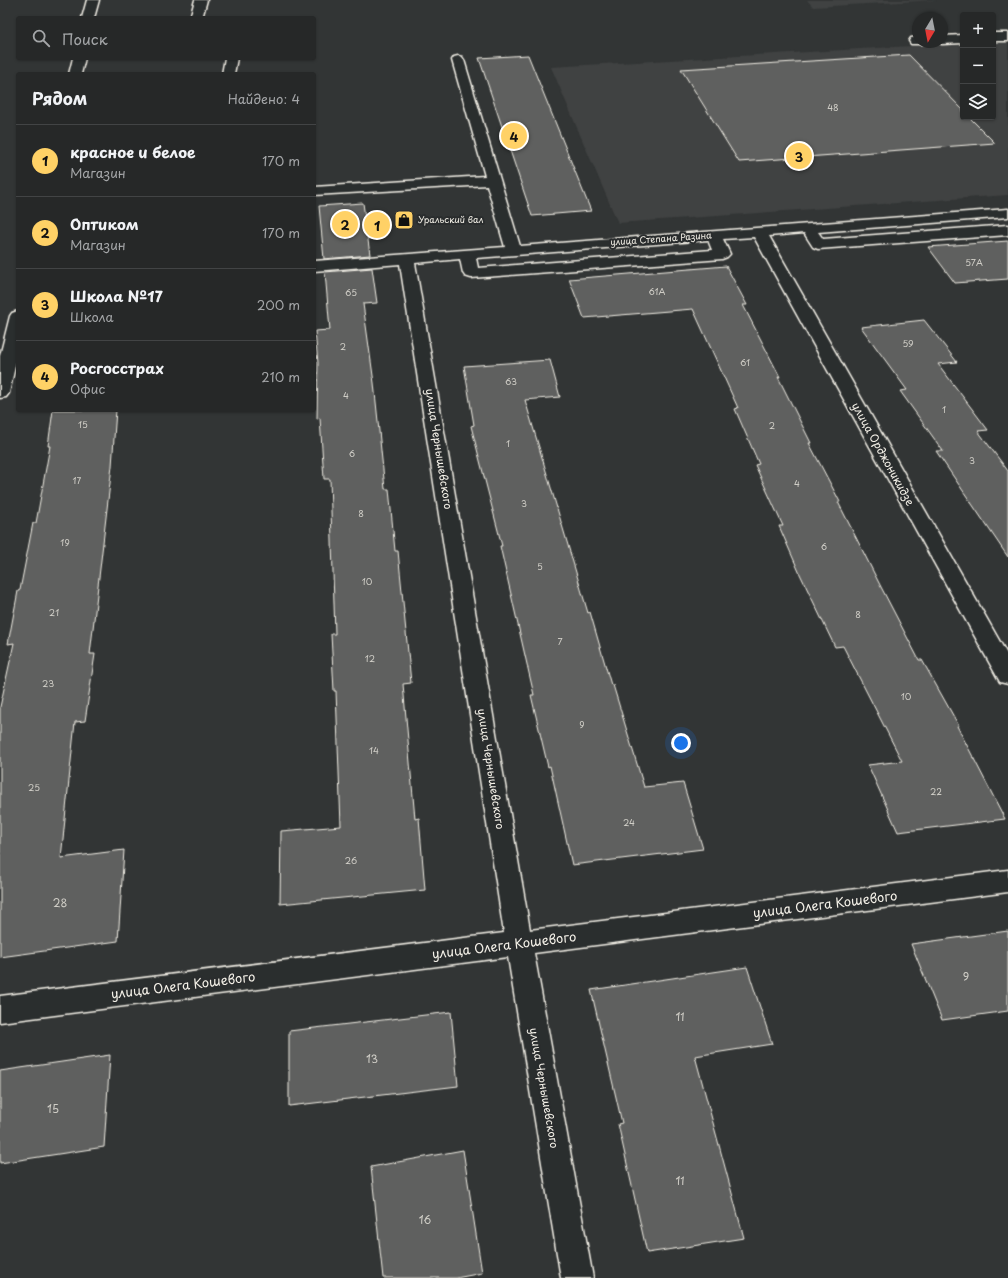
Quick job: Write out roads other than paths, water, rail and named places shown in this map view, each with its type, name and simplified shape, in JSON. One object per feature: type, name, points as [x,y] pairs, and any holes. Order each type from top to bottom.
[{"type":"street","points":[[88,16],[92,0]]},
{"type":"street","points":[[197,16],[201,0]]},
{"type":"street","points":[[996,37],[1008,37]]},
{"type":"street","points":[[948,40],[960,39]]},
{"type":"street","points":[[76,72],[78,60]]},
{"type":"street","points":[[228,72],[230,60]]},
{"type":"street","points":[[458,60],[514,251]]},
{"type":"street","points":[[316,191],[492,180]]},
{"type":"street","name":"улица Степана Разина","points":[[316,266],[1008,213]]},
{"type":"street","points":[[808,228],[818,244],[1008,230]]},
{"type":"street","name":"улица Орджоникидзе","points":[[759,232],[1008,676]]},
{"type":"street","points":[[467,254],[471,273],[722,254],[713,235]]},
{"type":"street","name":"улица Чернышевского","points":[[407,259],[577,1278]]},
{"type":"street","points":[[0,393],[16,325]]},
{"type":"street","name":"улица Олега Кошевого","points":[[0,1008],[1008,881]]},
{"type":"place","name":"Росгосстрах","points":[[514,136]]},
{"type":"place","name":"Школа №17","points":[[799,156]]},
{"type":"place","name":"Уральский вал","points":[[404,220]]},
{"type":"place","name":"Оптиком","points":[[345,224]]},
{"type":"place","name":"красное и белое","points":[[377,225]]}]
